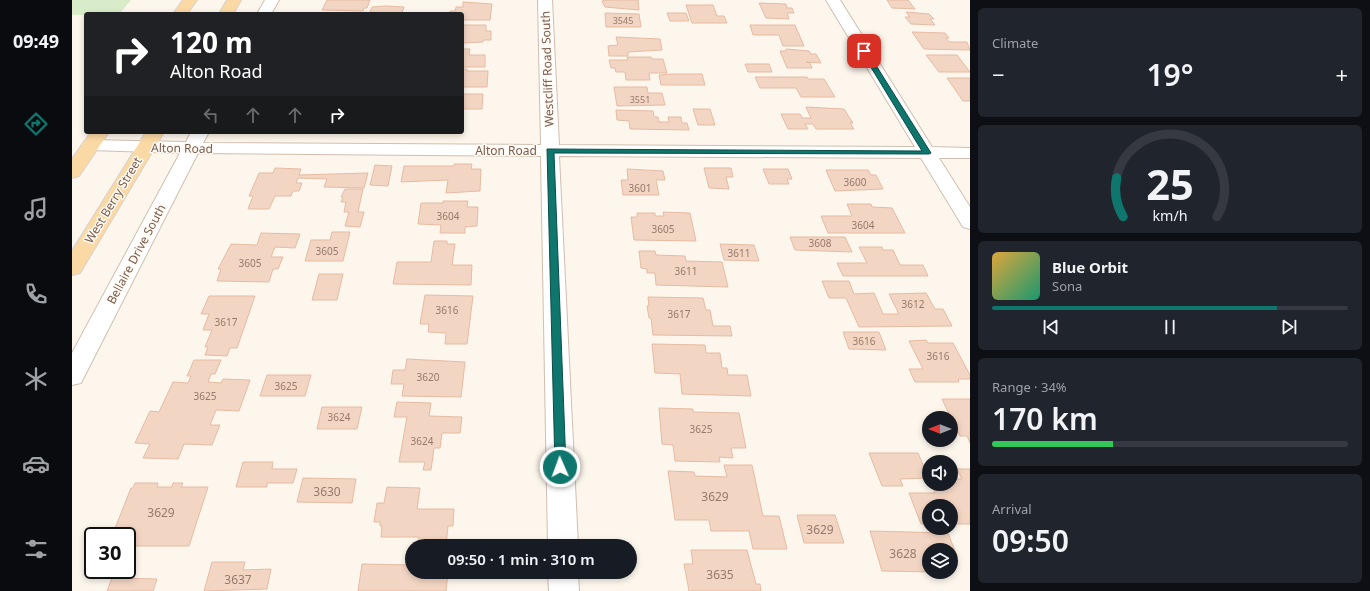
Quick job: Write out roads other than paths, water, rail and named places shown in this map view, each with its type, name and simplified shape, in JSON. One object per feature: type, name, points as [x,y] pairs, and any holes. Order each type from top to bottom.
[{"type":"main road","points":[[181,12],[190,0]]},
{"type":"main road","points":[[227,12],[234,0]]},
{"type":"main road","points":[[72,172],[95,139]]},
{"type":"main road","name":"West Berry Street","points":[[72,268],[150,140]]},
{"type":"street","points":[[265,12],[272,0]]},
{"type":"street","name":"Westcliff Road South","points":[[545,0],[563,539]]},
{"type":"street","points":[[833,0],[970,223]]},
{"type":"street","name":"Alton Road","points":[[95,139],[196,140],[550,151],[970,153]]},
{"type":"street","name":"Bellaire Drive South","points":[[72,376],[196,140]]},
{"type":"street","points":[[563,579],[564,591]]}]
